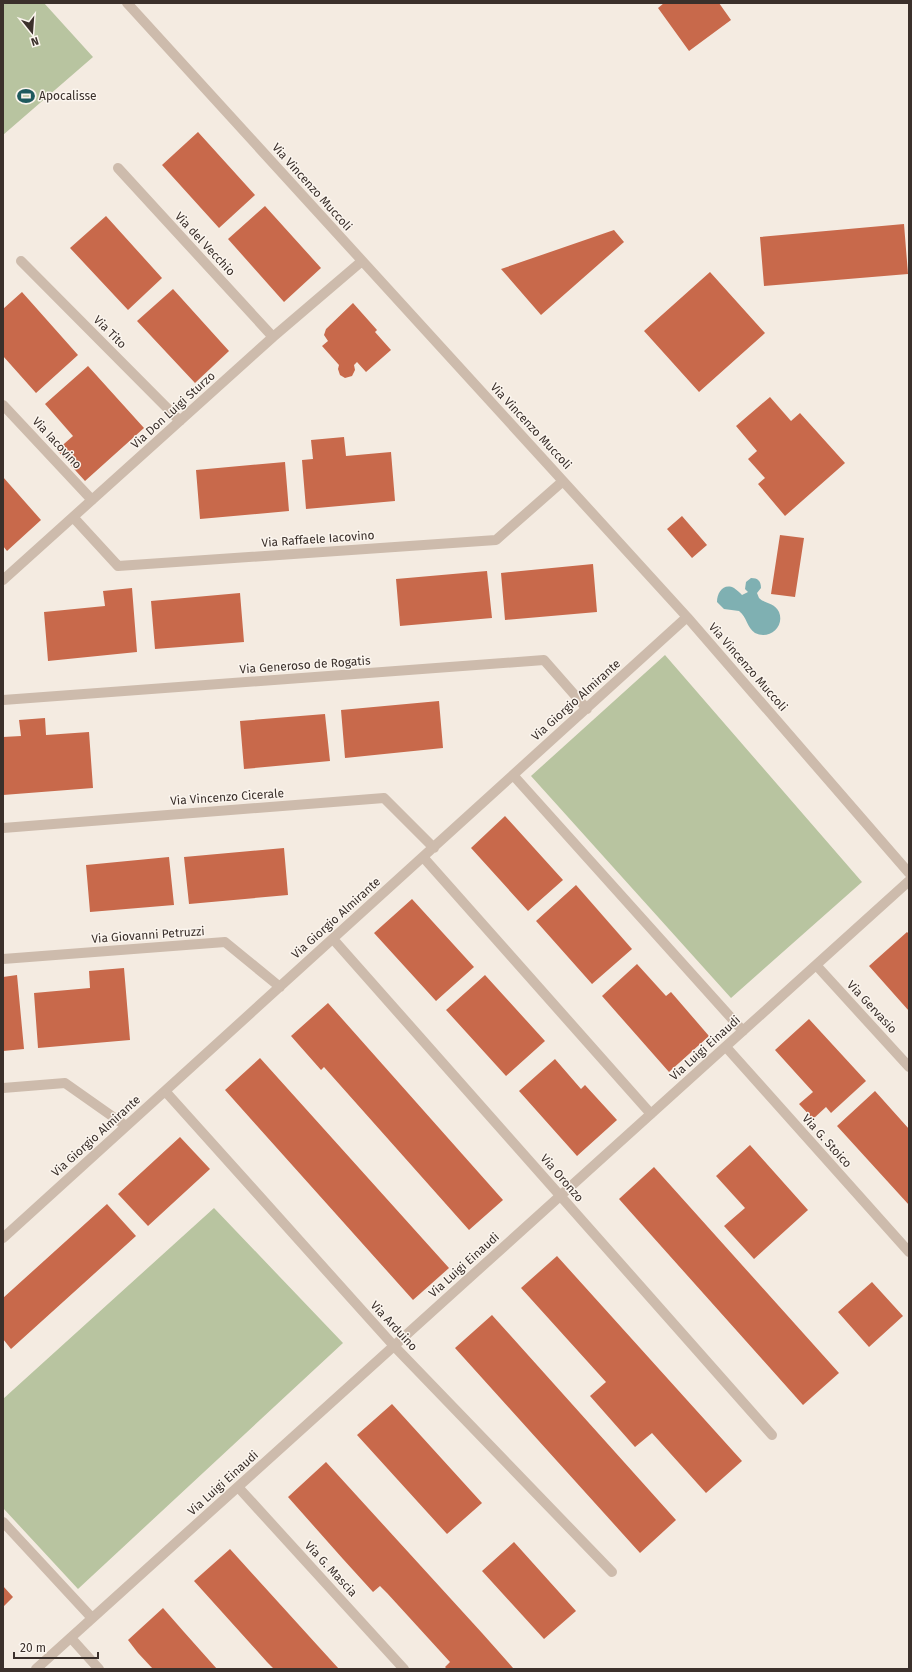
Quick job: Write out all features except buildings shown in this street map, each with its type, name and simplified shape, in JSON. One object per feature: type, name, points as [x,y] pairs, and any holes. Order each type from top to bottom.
[{"type":"street","name":"Via Vincenzo Muccoli","points":[[127,3],[687,617],[909,873]]},
{"type":"street","name":"Via del Vecchio","points":[[118,168],[273,338]]},
{"type":"street","name":"Via Tito","points":[[21,261],[180,421]]},
{"type":"street","name":"Via Don Luigi Sturzo","points":[[3,580],[273,338],[362,261]]},
{"type":"street","name":"Via Iacovino","points":[[3,405],[92,500]]},
{"type":"street","name":"Via Raffaele Iacovino","points":[[73,517],[118,566],[496,540],[563,481]]},
{"type":"street","name":"Via Giorgio Almirante","points":[[3,1238],[687,617]]},
{"type":"street","name":"Via Generoso de Rogatis","points":[[3,700],[544,660],[587,709]]},
{"type":"street","points":[[513,775],[743,1031]]},
{"type":"street","name":"Via Vincenzo Cicerale","points":[[3,828],[384,798],[434,848]]},
{"type":"street","points":[[423,857],[652,1114]]},
{"type":"street","name":"Via Luigi Einaudi","points":[[36,1669],[909,881]]},
{"type":"street","name":"Via Oronzo","points":[[333,939],[772,1435]]},
{"type":"street","name":"Via Giovanni Petruzzi","points":[[3,959],[225,942],[280,987]]},
{"type":"street","name":"Via Gervasio","points":[[816,965],[909,1067]]},
{"type":"street","name":"Via G. Stoico","points":[[726,1047],[909,1252]]},
{"type":"street","points":[[3,1088],[66,1083],[126,1126]]},
{"type":"street","name":"Via Arduino","points":[[165,1091],[394,1346],[612,1572]]},
{"type":"street","name":"Via G. Mascia","points":[[238,1487],[404,1669]]},
{"type":"street","points":[[3,1522],[92,1618]]},
{"type":"street","points":[[71,1638],[99,1669]]},
{"type":"green space","name":"Apocalisse","points":[[3,3],[44,3],[93,57],[3,135]]},
{"type":"green space","points":[[665,655],[862,882],[731,998],[531,776]]},
{"type":"green space","points":[[214,1208],[343,1343],[78,1589],[3,1508],[3,1399]]},
{"type":"water","points":[[751,578],[759,580],[761,588],[757,593],[759,598],[775,607],[779,612],[780,623],[778,627],[766,635],[760,635],[752,631],[742,613],[739,611],[724,609],[717,602],[718,595],[722,589],[727,587],[734,588],[742,595],[748,592],[745,589],[746,582]]},
{"type":"place","name":"Apocalisse","points":[[26,96]]}]
